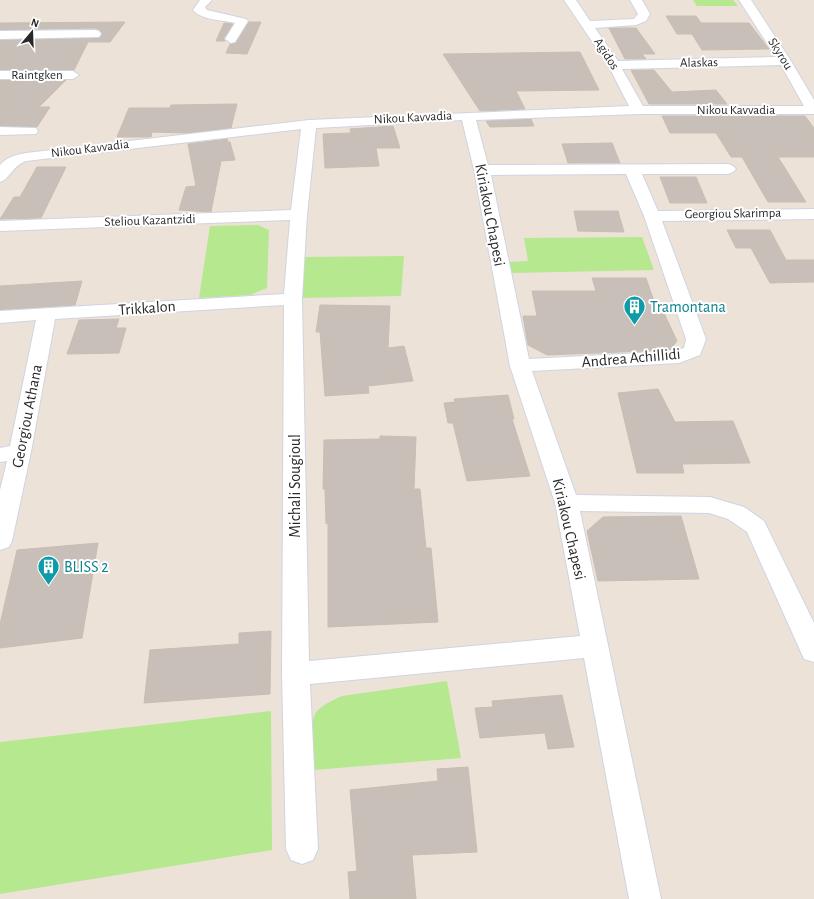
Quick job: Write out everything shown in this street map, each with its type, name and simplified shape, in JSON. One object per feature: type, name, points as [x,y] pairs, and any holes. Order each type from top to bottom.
[{"type":"street","points":[[206,0],[198,10],[204,14],[226,16],[242,21],[231,39]]},
{"type":"street","name":"Agidos","points":[[570,0],[614,65],[638,110]]},
{"type":"street","points":[[587,25],[636,22],[642,19],[644,14],[636,0]]},
{"type":"street","name":"Skyrou","points":[[745,0],[785,61],[813,110]]},
{"type":"street","points":[[0,34],[95,34]]},
{"type":"street","name":"Alaskas","points":[[614,65],[785,61]]},
{"type":"street","name":"Raintgken","points":[[0,75],[74,75]]},
{"type":"street","name":"Nikou Kavvadia","points":[[0,177],[13,160],[26,157],[309,124],[468,116],[638,110],[813,110]]},
{"type":"street","name":"Kiriakou Chapesi","points":[[468,116],[482,170],[520,366],[567,503],[645,899]]},
{"type":"street","name":"Michali Sougioul","points":[[302,849],[296,674],[293,298],[299,215],[309,124]]},
{"type":"street","points":[[0,131],[31,131]]},
{"type":"street","name":"Andrea Achillidi","points":[[520,366],[679,357],[693,351],[696,339],[652,216],[632,169]]},
{"type":"street","points":[[482,170],[728,169]]},
{"type":"street","name":"Georgiou Skarimpa","points":[[652,216],[814,214]]},
{"type":"street","name":"Steliou Kazantzidi","points":[[0,226],[299,215]]},
{"type":"street","name":"Trikkalon","points":[[0,317],[293,298]]},
{"type":"street","name":"Georgiou Athana","points":[[0,541],[10,453],[47,314]]},
{"type":"street","points":[[567,503],[710,505],[736,513],[756,527],[814,651]]},
{"type":"street","points":[[296,674],[594,646]]},
{"type":"green space","points":[[693,0],[733,0],[738,6],[697,6]]},
{"type":"green space","points":[[258,225],[269,230],[267,288],[250,295],[199,298],[210,226]]},
{"type":"green space","points":[[642,237],[654,270],[512,273],[509,262],[528,261],[524,238]]},
{"type":"green space","points":[[404,256],[401,296],[300,298],[303,257]]},
{"type":"green space","points":[[447,681],[461,758],[314,770],[312,730],[314,716],[317,711],[326,704],[342,696]]},
{"type":"green space","points":[[271,711],[272,850],[0,894],[0,742]]},
{"type":"building","points":[[666,16],[696,16],[701,23],[749,23],[769,49],[702,50],[692,34],[677,34]]},
{"type":"building","points":[[125,22],[110,42],[88,42],[74,70],[0,70],[0,40],[99,38],[102,35],[100,30],[95,28],[0,30],[0,23]]},
{"type":"building","points":[[249,22],[261,22],[247,54],[226,53],[230,44],[236,43]]},
{"type":"building","points":[[224,23],[233,24],[224,38],[225,41],[216,41]]},
{"type":"building","points":[[609,28],[636,28],[655,54],[642,54],[646,59],[625,59]]},
{"type":"building","points":[[580,52],[599,90],[516,91],[525,109],[480,111],[443,54]]},
{"type":"building","points":[[631,70],[654,70],[672,92],[716,90],[727,104],[649,104]]},
{"type":"building","points":[[0,80],[66,80],[39,107],[50,107],[37,127],[0,126]]},
{"type":"building","points":[[237,104],[231,128],[186,133],[152,132],[151,137],[117,137],[129,108],[170,108],[171,105]]},
{"type":"building","points":[[662,116],[805,116],[814,128],[814,157],[778,157],[806,202],[768,202],[742,157],[731,157],[716,133],[670,133]]},
{"type":"building","points":[[531,119],[534,126],[490,127],[486,121]]},
{"type":"building","points":[[393,126],[400,148],[376,148],[379,166],[325,168],[323,134],[351,133],[350,129]]},
{"type":"building","points":[[228,139],[227,142],[230,142],[235,160],[221,161],[211,212],[179,210],[186,187],[196,186],[188,144]]},
{"type":"building","points":[[612,143],[620,163],[568,163],[562,144]]},
{"type":"building","points":[[37,167],[66,167],[41,218],[0,219],[14,197],[20,197]]},
{"type":"building","points":[[660,177],[696,177],[707,203],[670,203]]},
{"type":"building","points":[[574,211],[618,211],[624,232],[578,231]]},
{"type":"building","points":[[727,230],[770,230],[786,260],[814,260],[814,282],[770,283],[751,248],[736,248]]},
{"type":"building","points":[[592,278],[646,278],[658,313],[664,313],[677,341],[670,350],[547,355],[528,345],[523,316],[537,316],[532,291],[596,291]]},
{"type":"building","points":[[82,281],[75,305],[0,310],[0,286]]},
{"type":"building","points":[[320,305],[390,306],[388,348],[404,346],[413,381],[368,386],[369,393],[325,396],[320,332],[316,332]]},
{"type":"building","points":[[119,319],[116,328],[126,328],[119,353],[67,354],[79,320]]},
{"type":"building","points":[[658,389],[675,422],[733,421],[750,463],[682,464],[684,473],[637,473],[618,393]]},
{"type":"building","points":[[508,395],[514,419],[512,419],[530,476],[467,481],[453,423],[448,423],[444,403],[455,402],[454,399]]},
{"type":"building","points":[[380,436],[416,437],[414,489],[420,489],[426,548],[431,548],[438,622],[328,627],[328,523],[326,524],[325,489],[323,489],[324,440],[380,439]]},
{"type":"building","points":[[681,516],[699,579],[598,581],[587,531],[603,517]]},
{"type":"building","name":"BLISS 2","points":[[98,543],[82,638],[0,648],[0,624],[17,550]]},
{"type":"building","points":[[271,631],[270,694],[144,703],[150,650],[239,644],[239,633]]},
{"type":"building","points":[[562,695],[574,747],[548,749],[545,733],[480,738],[475,708],[493,707],[492,701]]},
{"type":"building","points":[[468,767],[477,852],[412,855],[416,899],[350,899],[348,872],[357,871],[350,790],[438,781],[437,769]]},
{"type":"place","name":"Tramontana","points":[[634,326]]},
{"type":"place","name":"BLISS 2","points":[[49,586]]}]
